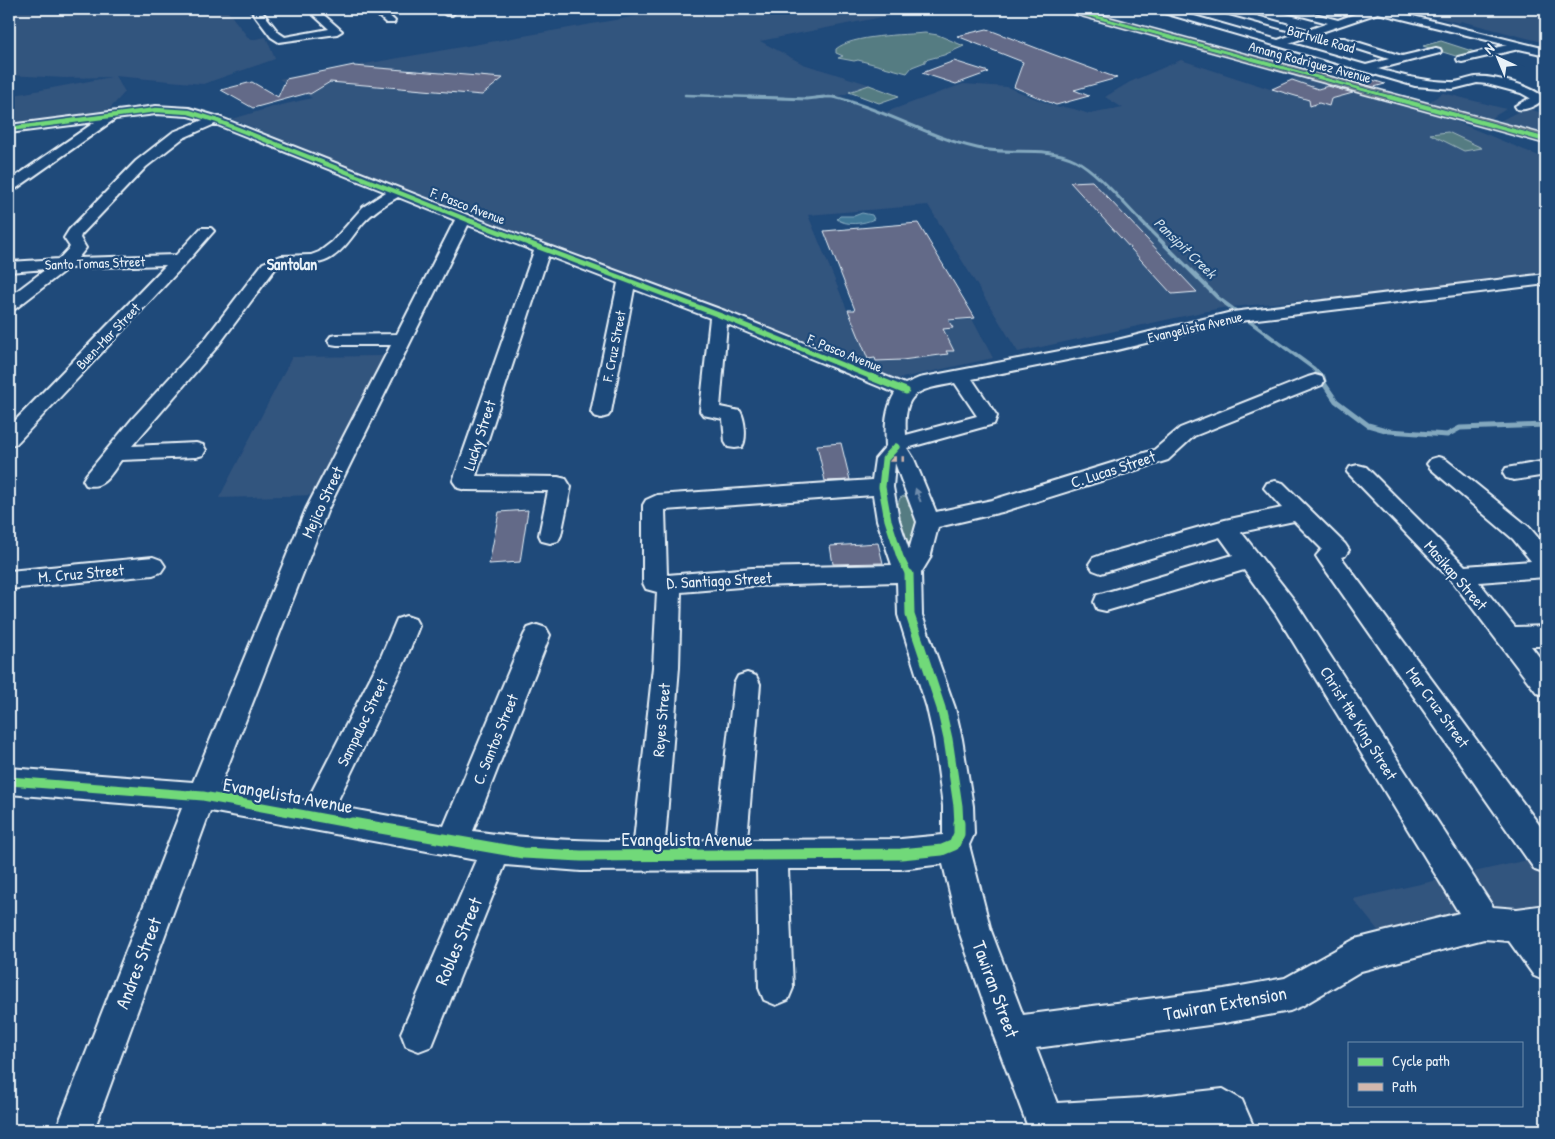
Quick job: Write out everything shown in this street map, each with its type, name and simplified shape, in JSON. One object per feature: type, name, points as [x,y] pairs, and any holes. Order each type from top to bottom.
[{"type":"main road","name":"Amang Rodriguez Avenue","points":[[1067,9],[1546,140]]},
{"type":"street","points":[[254,9],[275,35],[283,40],[337,31],[312,9]]},
{"type":"street","points":[[376,9],[390,21]]},
{"type":"street","name":"Bartville Road","points":[[1160,9],[1415,83],[1452,86],[1482,80],[1526,90]]},
{"type":"street","points":[[1221,9],[1308,33]]},
{"type":"street","points":[[1286,9],[1337,23]]},
{"type":"street","points":[[1280,43],[1337,23],[1349,14],[1374,10],[1546,52]]},
{"type":"street","points":[[1349,14],[1372,25]]},
{"type":"street","points":[[1340,40],[1402,60]]},
{"type":"street","points":[[1462,59],[1519,46]]},
{"type":"street","points":[[1368,68],[1436,51]]},
{"type":"street","points":[[1388,97],[1415,83]]},
{"type":"street","points":[[1526,90],[1539,87]]},
{"type":"street","points":[[1521,106],[1538,98],[1526,90]]},
{"type":"street","name":"F. Pasco Avenue","points":[[9,129],[156,110],[189,112],[215,120],[542,249],[719,315],[906,391]]},
{"type":"street","points":[[9,187],[116,114]]},
{"type":"street","points":[[9,305],[64,263],[78,248],[72,238],[74,233],[141,164],[178,135],[215,120]]},
{"type":"street","points":[[94,480],[139,423],[212,343],[269,266],[279,261],[309,261],[326,255],[334,249],[367,210],[380,200],[398,192]]},
{"type":"street","name":"Mejico Street","points":[[203,796],[317,509],[464,218]]},
{"type":"street","name":"Buen-Mar Street","points":[[9,439],[206,231]]},
{"type":"street","name":"Lucky Street","points":[[542,249],[464,480],[466,484],[558,484],[560,487],[550,535]]},
{"type":"street","name":"Santo Tomas Street","points":[[9,267],[64,263],[180,260]]},
{"type":"street","name":"Evangelista Avenue","points":[[906,391],[919,384],[1118,345],[1241,316],[1546,279]]},
{"type":"street","name":"F. Cruz Street","points":[[601,412],[627,281]]},
{"type":"street","points":[[719,315],[710,410],[733,415],[735,442]]},
{"type":"street","points":[[337,340],[404,339]]},
{"type":"street","points":[[954,845],[958,834],[958,806],[951,754],[941,708],[910,615],[909,573],[900,557],[888,520],[882,487],[885,459],[896,445],[987,420],[987,416],[960,376]]},
{"type":"street","name":"C. Lucas Street","points":[[928,522],[994,507],[1161,455],[1187,432],[1315,381]]},
{"type":"street","points":[[906,391],[898,406],[895,426],[896,445],[904,459],[928,522],[918,558],[909,573]]},
{"type":"street","points":[[117,453],[196,450]]},
{"type":"street","points":[[1438,464],[1521,534],[1546,562]]},
{"type":"street","points":[[1514,473],[1546,468]]},
{"type":"street","name":"Masikap Street","points":[[1358,472],[1460,575],[1546,685]]},
{"type":"street","name":"D. Santiago Street","points":[[882,487],[657,503],[654,505],[655,582],[669,584],[752,577],[909,573]]},
{"type":"street","name":"Mar Cruz Street","points":[[1275,488],[1333,553],[1546,859]]},
{"type":"street","points":[[1101,564],[1226,528],[1298,512]]},
{"type":"street","name":"Christ the King Street","points":[[1226,528],[1285,607],[1484,922]]},
{"type":"street","points":[[1106,602],[1196,577],[1249,559]]},
{"type":"street","name":"M. Cruz Street","points":[[9,580],[153,566]]},
{"type":"street","points":[[1460,575],[1546,568]]},
{"type":"street","name":"Reyes Street","points":[[648,855],[666,667],[669,584]]},
{"type":"street","name":"Sampaloc Street","points":[[315,817],[393,659],[406,626]]},
{"type":"street","name":"C. Santos Street","points":[[453,842],[537,635]]},
{"type":"street","points":[[1507,637],[1546,636]]},
{"type":"street","points":[[730,854],[747,684]]},
{"type":"street","name":"Evangelista Avenue","points":[[9,781],[203,796],[523,853],[582,856],[902,854],[942,850],[954,845]]},
{"type":"street","name":"Andres Street","points":[[75,1130],[181,846],[203,796]]},
{"type":"street","name":"Tawiran Street","points":[[954,845],[975,931],[1011,1034],[1047,1127]]},
{"type":"street","name":"Robles Street","points":[[419,1033],[496,849]]},
{"type":"street","points":[[772,855],[776,988]]},
{"type":"street","name":"Tawiran Extension","points":[[1011,1034],[1224,1006],[1290,994],[1356,956],[1484,922],[1532,923]]},
{"type":"street","points":[[1532,923],[1546,964]]},
{"type":"street","points":[[1047,1127],[1143,1124],[1223,1108],[1229,1113],[1236,1130]]},
{"type":"shaded area","points":[[9,9],[226,9],[250,40],[266,37],[275,59],[203,84],[115,76],[125,92],[105,114],[9,126],[9,96],[111,77],[64,78],[9,75]]},
{"type":"shaded area","points":[[670,9],[923,9],[760,41],[803,64],[871,85],[840,96],[886,112],[963,84],[1007,87],[1059,108],[1074,109],[1089,114],[1123,108],[1105,97],[1130,82],[1181,60],[1270,89],[1298,76],[1445,117],[1546,159],[1546,277],[1221,308],[1018,352],[928,205],[808,215],[855,329],[972,319],[993,358],[897,379],[371,176],[232,119],[312,98],[279,79],[672,10]]},
{"type":"shaded area","points":[[1404,9],[1546,9],[1546,43],[1461,21],[1459,23]]},
{"type":"shaded area","points":[[1443,93],[1506,109],[1490,119],[1427,103]]},
{"type":"shaded area","points":[[1525,108],[1546,114],[1546,135],[1498,122]]},
{"type":"shaded area","points":[[862,213],[872,215],[874,219],[855,224],[845,223],[837,219],[840,216],[854,216]]},
{"type":"shaded area","points":[[387,356],[316,495],[219,498],[292,357]]},
{"type":"shaded area","points":[[1546,856],[1546,928],[1509,930],[1400,958],[1353,899]]},
{"type":"green space","points":[[925,33],[938,35],[964,46],[944,55],[925,60],[925,62],[912,67],[907,73],[858,60],[838,58],[843,56],[836,53],[836,49],[844,44],[866,38]]},
{"type":"green space","points":[[1441,41],[1478,53],[1459,57],[1423,46]]},
{"type":"green space","points":[[869,85],[899,96],[879,103],[849,92]]},
{"type":"green space","points":[[1448,132],[1482,148],[1464,151],[1430,134]]},
{"type":"green space","points":[[904,496],[909,498],[917,524],[916,536],[910,549],[903,547],[899,543],[897,508],[900,498]]},
{"type":"building","points":[[987,29],[1117,78],[1074,90],[1089,96],[1056,105],[1014,87],[1023,62],[957,36]]},
{"type":"building","points":[[954,61],[989,72],[956,84],[922,73]]},
{"type":"building","points":[[354,65],[503,78],[482,95],[330,82],[310,94],[253,108],[221,90],[252,82],[278,97],[286,79]]},
{"type":"building","points":[[1360,76],[1385,84],[1374,87],[1348,80]]},
{"type":"building","points":[[1292,80],[1318,89],[1328,86],[1353,93],[1331,99],[1329,106],[1319,103],[1310,106],[1309,100],[1272,89]]},
{"type":"building","points":[[1092,181],[1197,292],[1172,294],[1070,182]]},
{"type":"building","points":[[918,223],[975,318],[948,320],[953,328],[943,329],[954,351],[946,351],[948,354],[902,360],[876,361],[875,358],[868,359],[848,310],[855,310],[824,231]]},
{"type":"building","points":[[841,443],[850,480],[825,481],[817,445]]},
{"type":"building","points":[[528,510],[520,562],[489,564],[499,512]]},
{"type":"building","points":[[878,543],[883,563],[833,564],[830,546]]},
{"type":"waterway","points":[[685,95],[784,98]]},
{"type":"waterway","points":[[749,97],[816,98]]},
{"type":"waterway","name":"Pansipit Creek","points":[[816,98],[824,97]]},
{"type":"waterway","name":"Pansipit Creek","points":[[816,98],[837,98]]},
{"type":"waterway","name":"Pansipit Creek","points":[[837,98],[871,108],[941,137],[977,148],[1052,153],[1075,160],[1101,180],[1142,222]]},
{"type":"waterway","name":"Pansipit Creek","points":[[1142,222],[1218,298],[1313,368],[1323,378]]},
{"type":"waterway","name":"Pansipit Creek","points":[[1323,377],[1325,385],[1336,401],[1368,425],[1389,431],[1447,435],[1460,428],[1546,425]]},
{"type":"marked path","points":[[885,459],[904,459]]},
{"type":"cycle path","points":[[1067,9],[1546,140]]},
{"type":"cycle path","points":[[9,129],[156,110],[189,112],[215,120],[498,232],[719,315],[906,391]]},
{"type":"cycle path","points":[[9,781],[203,796],[523,853],[581,856],[901,854],[942,850],[954,845],[959,834],[958,806],[948,739],[941,708],[910,615],[909,573],[900,557],[888,520],[882,487],[885,459],[896,447]]},
{"type":"district","name":"Santolan","points":[[292,264]]}]
